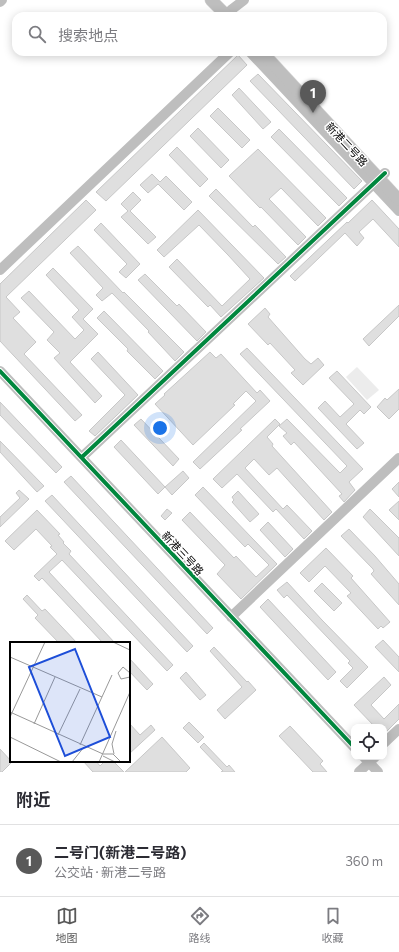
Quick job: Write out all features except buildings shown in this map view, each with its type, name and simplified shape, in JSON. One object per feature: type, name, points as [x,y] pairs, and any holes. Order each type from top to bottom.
[{"type":"main road","points":[[211,0],[229,12]]},
{"type":"main road","points":[[222,0],[231,12]]},
{"type":"main road","name":"新港二号路","points":[[266,56],[399,200]]},
{"type":"main road","name":"新港二号路","points":[[273,56],[379,178],[399,188]]},
{"type":"street","points":[[234,12],[244,0]]},
{"type":"street","points":[[0,270],[226,56]]},
{"type":"street","points":[[254,56],[379,178],[399,211]]},
{"type":"street","points":[[83,455],[379,178]]},
{"type":"street","name":"新港三号路","points":[[0,366],[351,744]]},
{"type":"street","name":"新港三号路","points":[[0,371],[83,455]]},
{"type":"street","points":[[233,616],[399,458]]},
{"type":"street","name":"新港三号路","points":[[233,616],[351,735]]},
{"type":"street","points":[[387,740],[399,729]]},
{"type":"street","points":[[387,746],[399,735]]},
{"type":"street","points":[[354,772],[368,760]]},
{"type":"street","points":[[359,772],[368,760]]},
{"type":"street","points":[[371,760],[378,772]]},
{"type":"street","points":[[372,760],[387,772]]},
{"type":"shaded area","points":[[357,367],[379,390],[367,400],[346,377]]},
{"type":"cycle path","points":[[82,457],[385,173]]},
{"type":"cycle path","points":[[0,371],[351,744]]},
{"type":"place","name":"二号门(新港二号路)","points":[[313,113]]}]
